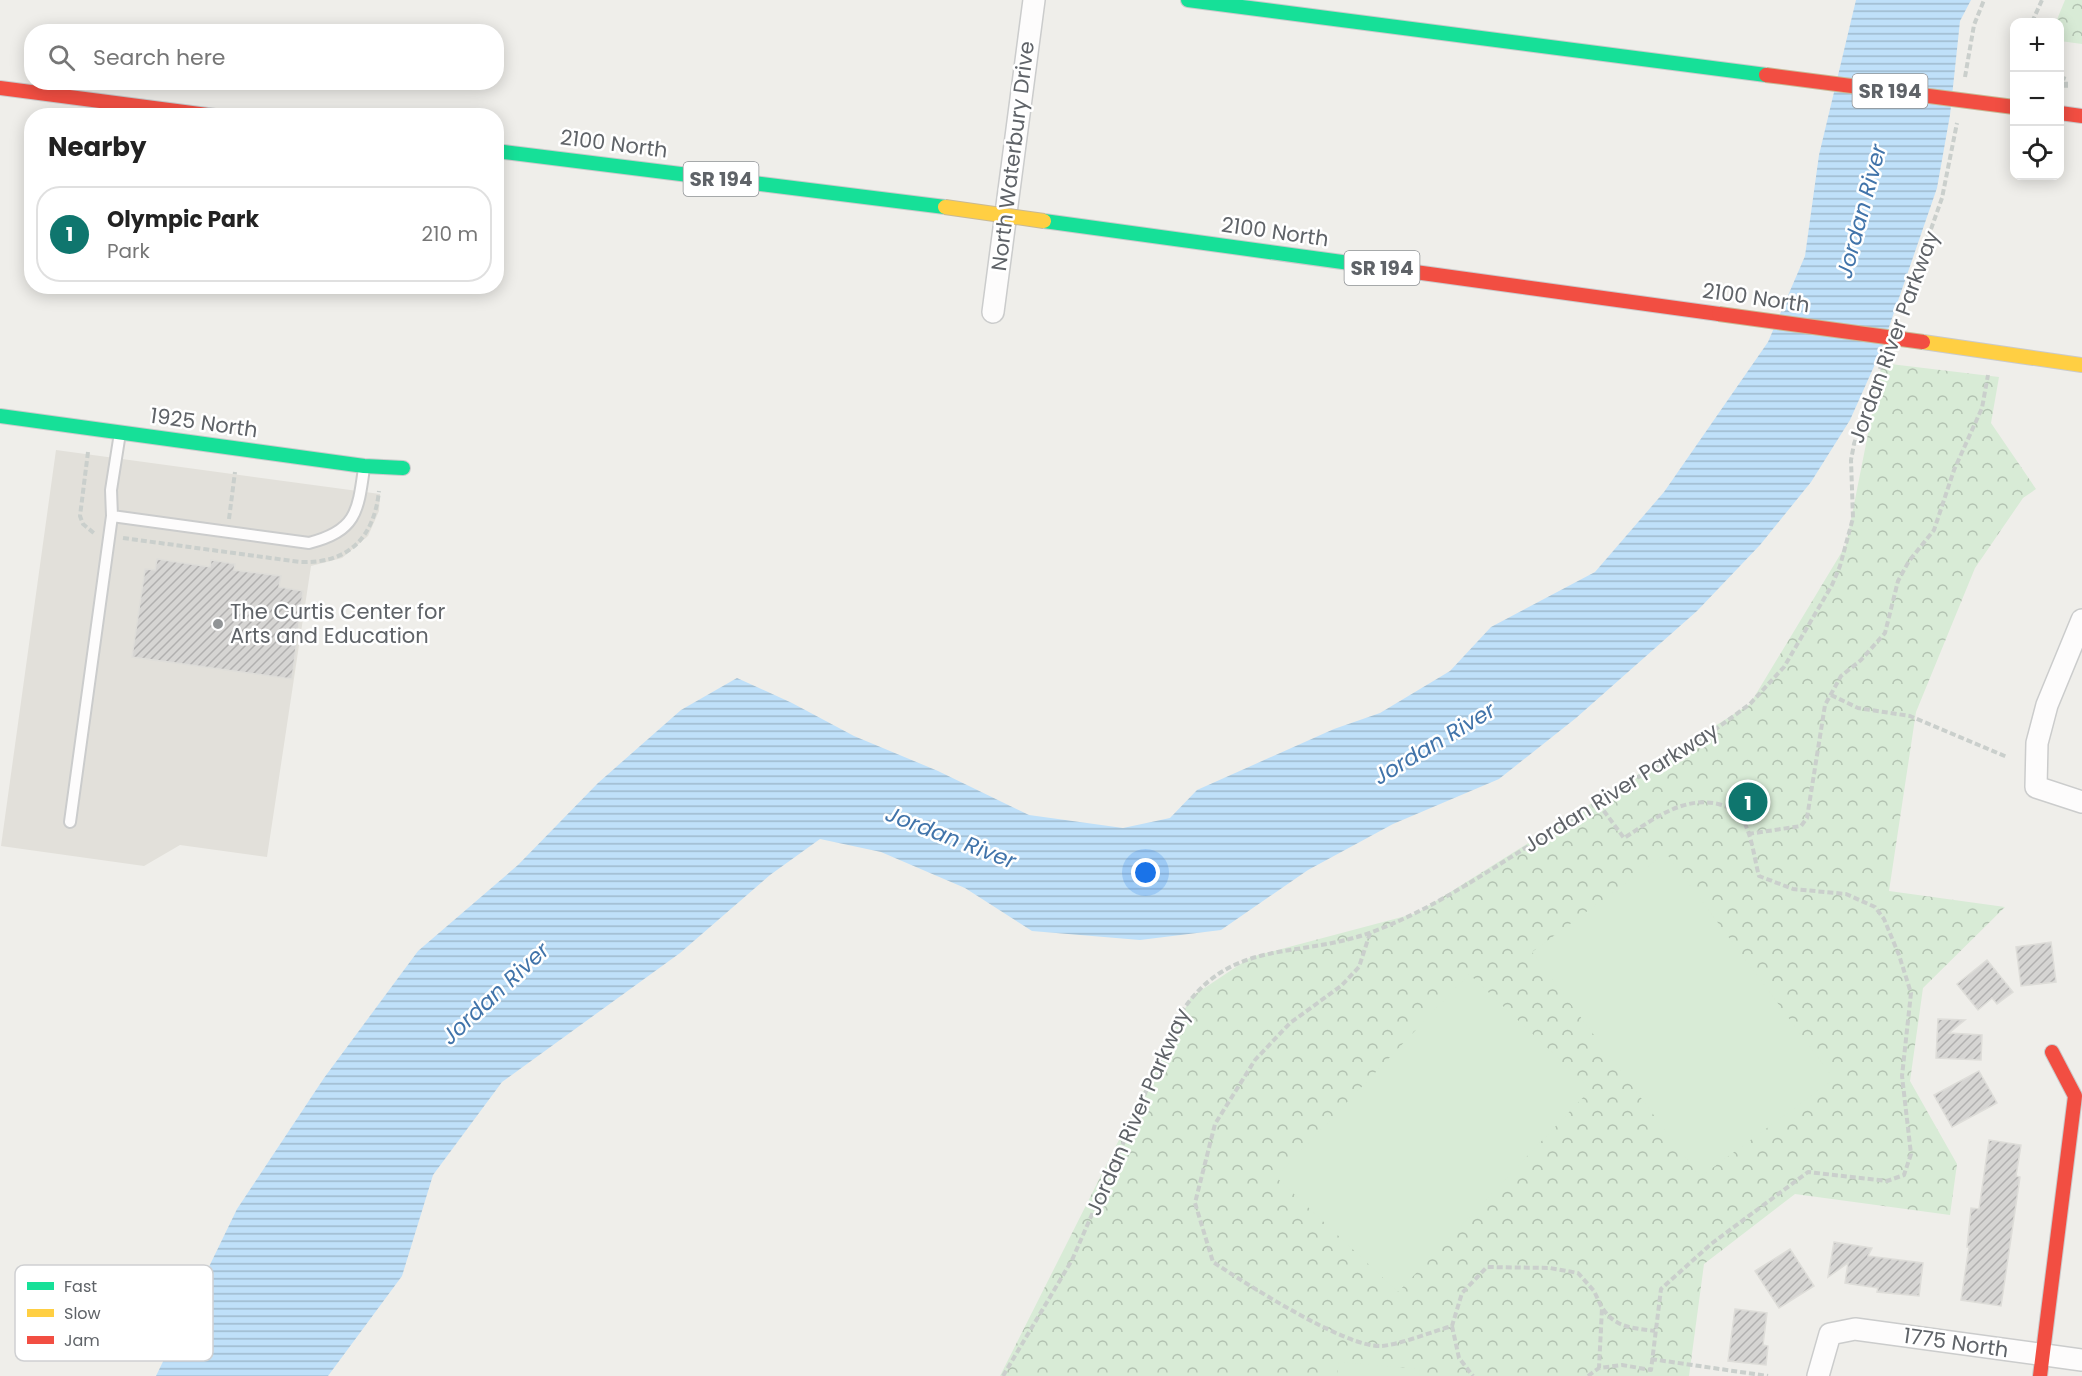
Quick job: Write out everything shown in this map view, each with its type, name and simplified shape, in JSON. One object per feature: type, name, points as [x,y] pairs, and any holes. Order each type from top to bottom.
[{"type":"main road","name":"SR 194","points":[[1188,0],[2010,106]]},
{"type":"main road","points":[[0,88],[154,108]]},
{"type":"main road","points":[[2064,114],[2082,116]]},
{"type":"main road","name":"2100 North","points":[[504,152],[945,207],[2082,365]]},
{"type":"main road","name":"1925 North","points":[[0,416],[364,466],[403,468]]},
{"type":"main road","points":[[2040,1376],[2075,1096],[2052,1052]]},
{"type":"street","name":"North Waterbury Drive","points":[[993,312],[1034,0]]},
{"type":"street","points":[[2082,620],[2047,705],[2037,743],[2036,787],[2082,802]]},
{"type":"street","name":"1775 North","points":[[1818,1376],[1830,1334],[1855,1329],[2082,1360]]},
{"type":"lane","points":[[70,822],[112,516],[111,490],[120,433]]},
{"type":"lane","points":[[112,516],[309,543],[334,537],[356,513],[364,466]]},
{"type":"path","points":[[1964,82],[1974,25],[1984,0]]},
{"type":"path","points":[[2034,18],[2042,0]]},
{"type":"path","points":[[2064,78],[2066,79],[2066,96]]},
{"type":"path","name":"Jordan River Parkway","points":[[1898,323],[1942,198],[1959,115]]},
{"type":"path","name":"Jordan River Parkway","points":[[1003,1376],[1072,1260],[1179,1016],[1191,997],[1217,972],[1251,957],[1370,933],[1428,908],[1598,803],[1742,710],[1784,667],[1840,566],[1853,518],[1851,460],[1854,444],[1886,353]]},
{"type":"path","points":[[1748,834],[1801,826],[1807,818],[1826,705],[1841,676],[1861,660],[1885,633],[1898,581],[1909,561],[1934,530],[1954,470],[1982,408],[1988,375]]},
{"type":"path","points":[[88,452],[80,516],[82,524],[95,534]]},
{"type":"path","points":[[229,519],[235,472]]},
{"type":"path","points":[[1831,694],[1858,708],[1910,716],[2007,757]]},
{"type":"path","points":[[1588,1376],[1599,1368],[1622,1365],[1651,1370],[1654,1331],[1661,1289],[1720,1238],[1808,1172],[1887,1181],[1904,1175],[1911,1154],[1902,1076],[1911,993],[1884,919],[1875,908],[1846,894],[1793,889],[1771,883],[1759,876],[1748,834],[1737,811],[1705,801],[1687,803],[1666,812],[1623,838],[1598,803]]},
{"type":"path","points":[[1370,933],[1359,967],[1341,986],[1290,1023],[1255,1060],[1215,1124],[1195,1203],[1213,1262],[1272,1300],[1356,1341],[1381,1346],[1452,1326]]},
{"type":"path","points":[[1473,1376],[1459,1358],[1452,1326],[1462,1293],[1487,1267],[1550,1268],[1578,1273],[1594,1291],[1609,1318],[1623,1327],[1654,1331]]},
{"type":"path","points":[[1599,1368],[1602,1308]]},
{"type":"path","points":[[1651,1359],[1768,1376]]},
{"type":"shaded area","points":[[56,450],[380,494],[379,511],[368,536],[342,558],[311,566],[267,857],[180,845],[144,866],[1,846]]},
{"type":"green space","points":[[2065,0],[2082,0],[2082,44],[2064,42],[2064,18],[2058,18]]},
{"type":"green space","points":[[1882,363],[1999,377],[1991,423],[2036,489],[2023,498],[1975,568],[1916,712],[1889,891],[2005,907],[1923,988],[1910,1081],[1957,1164],[1950,1215],[1795,1194],[1704,1264],[1689,1376],[1000,1376],[1191,997],[1251,957],[1417,913],[1750,704],[1846,545]]},
{"type":"green space","points":[[1666,853],[1834,1079],[1700,1177],[1532,952]]},
{"type":"green space","points":[[1469,974],[1591,1089],[1398,1292],[1276,1177]]},
{"type":"green space","points":[[1339,1362],[1420,1369],[1419,1376],[1337,1376]]},
{"type":"water","name":"Jordan River","points":[[1856,0],[1971,0],[1960,21],[1950,115],[1937,188],[1880,353],[1850,420],[1811,482],[1760,545],[1697,611],[1576,718],[1499,779],[1393,824],[1308,870],[1221,930],[1140,940],[1032,931],[965,888],[881,852],[820,839],[770,875],[680,953],[502,1082],[433,1175],[402,1276],[328,1376],[156,1376],[163,1361],[213,1361],[213,1265],[210,1265],[237,1209],[324,1078],[418,951],[518,865],[598,783],[681,710],[737,678],[792,703],[854,736],[938,771],[1029,815],[1123,828],[1170,818],[1197,790],[1334,729],[1380,713],[1450,671],[1491,627],[1595,572],[1664,492],[1768,342],[1805,256],[1819,155]]},
{"type":"building","name":"The Curtis Center for Arts and Education","points":[[157,559],[210,567],[211,560],[235,564],[234,570],[281,576],[279,587],[303,591],[292,679],[132,657],[145,569],[155,570]]},
{"type":"building","points":[[2051,942],[2056,982],[2021,986],[2016,947]]},
{"type":"building","points":[[1987,960],[2013,992],[1997,1004],[1992,998],[1978,1010],[1957,984]]},
{"type":"building","points":[[1938,1019],[1965,1020],[1949,1033],[1982,1035],[1981,1060],[1936,1058]]},
{"type":"building","points":[[1979,1071],[1997,1103],[1952,1127],[1934,1095]]},
{"type":"building","points":[[1989,1140],[2021,1145],[2016,1176],[2020,1177],[2001,1306],[1961,1300],[1969,1247],[1967,1247],[1971,1208],[1979,1209]]},
{"type":"building","points":[[1834,1242],[1872,1248],[1868,1256],[1923,1263],[1919,1296],[1877,1292],[1878,1288],[1845,1283],[1848,1263],[1828,1277]]},
{"type":"building","points":[[1790,1249],[1814,1286],[1779,1308],[1755,1271]]},
{"type":"building","points":[[1735,1309],[1767,1313],[1763,1345],[1768,1346],[1766,1365],[1728,1361]]},
{"type":"traffic: fast","points":[[1188,0],[1766,75]]},
{"type":"traffic: fast","points":[[504,152],[945,207]]},
{"type":"traffic: fast","points":[[1044,221],[1386,268]]},
{"type":"traffic: fast","points":[[0,416],[364,466],[403,468]]},
{"type":"traffic: slow","points":[[945,207],[1044,221]]},
{"type":"traffic: slow","points":[[1923,342],[2082,365]]},
{"type":"traffic: jam","points":[[1766,75],[2010,106]]},
{"type":"traffic: jam","points":[[0,88],[154,108]]},
{"type":"traffic: jam","points":[[2064,114],[2082,116]]},
{"type":"traffic: jam","points":[[1386,268],[1719,314]]},
{"type":"traffic: jam","points":[[1719,314],[1923,342]]},
{"type":"traffic: jam","points":[[2040,1376],[2075,1096],[2052,1052]]},
{"type":"place","name":"The Curtis Center for Arts and Education","points":[[218,624]]},
{"type":"place","name":"Olympic Park","points":[[1748,802]]}]
